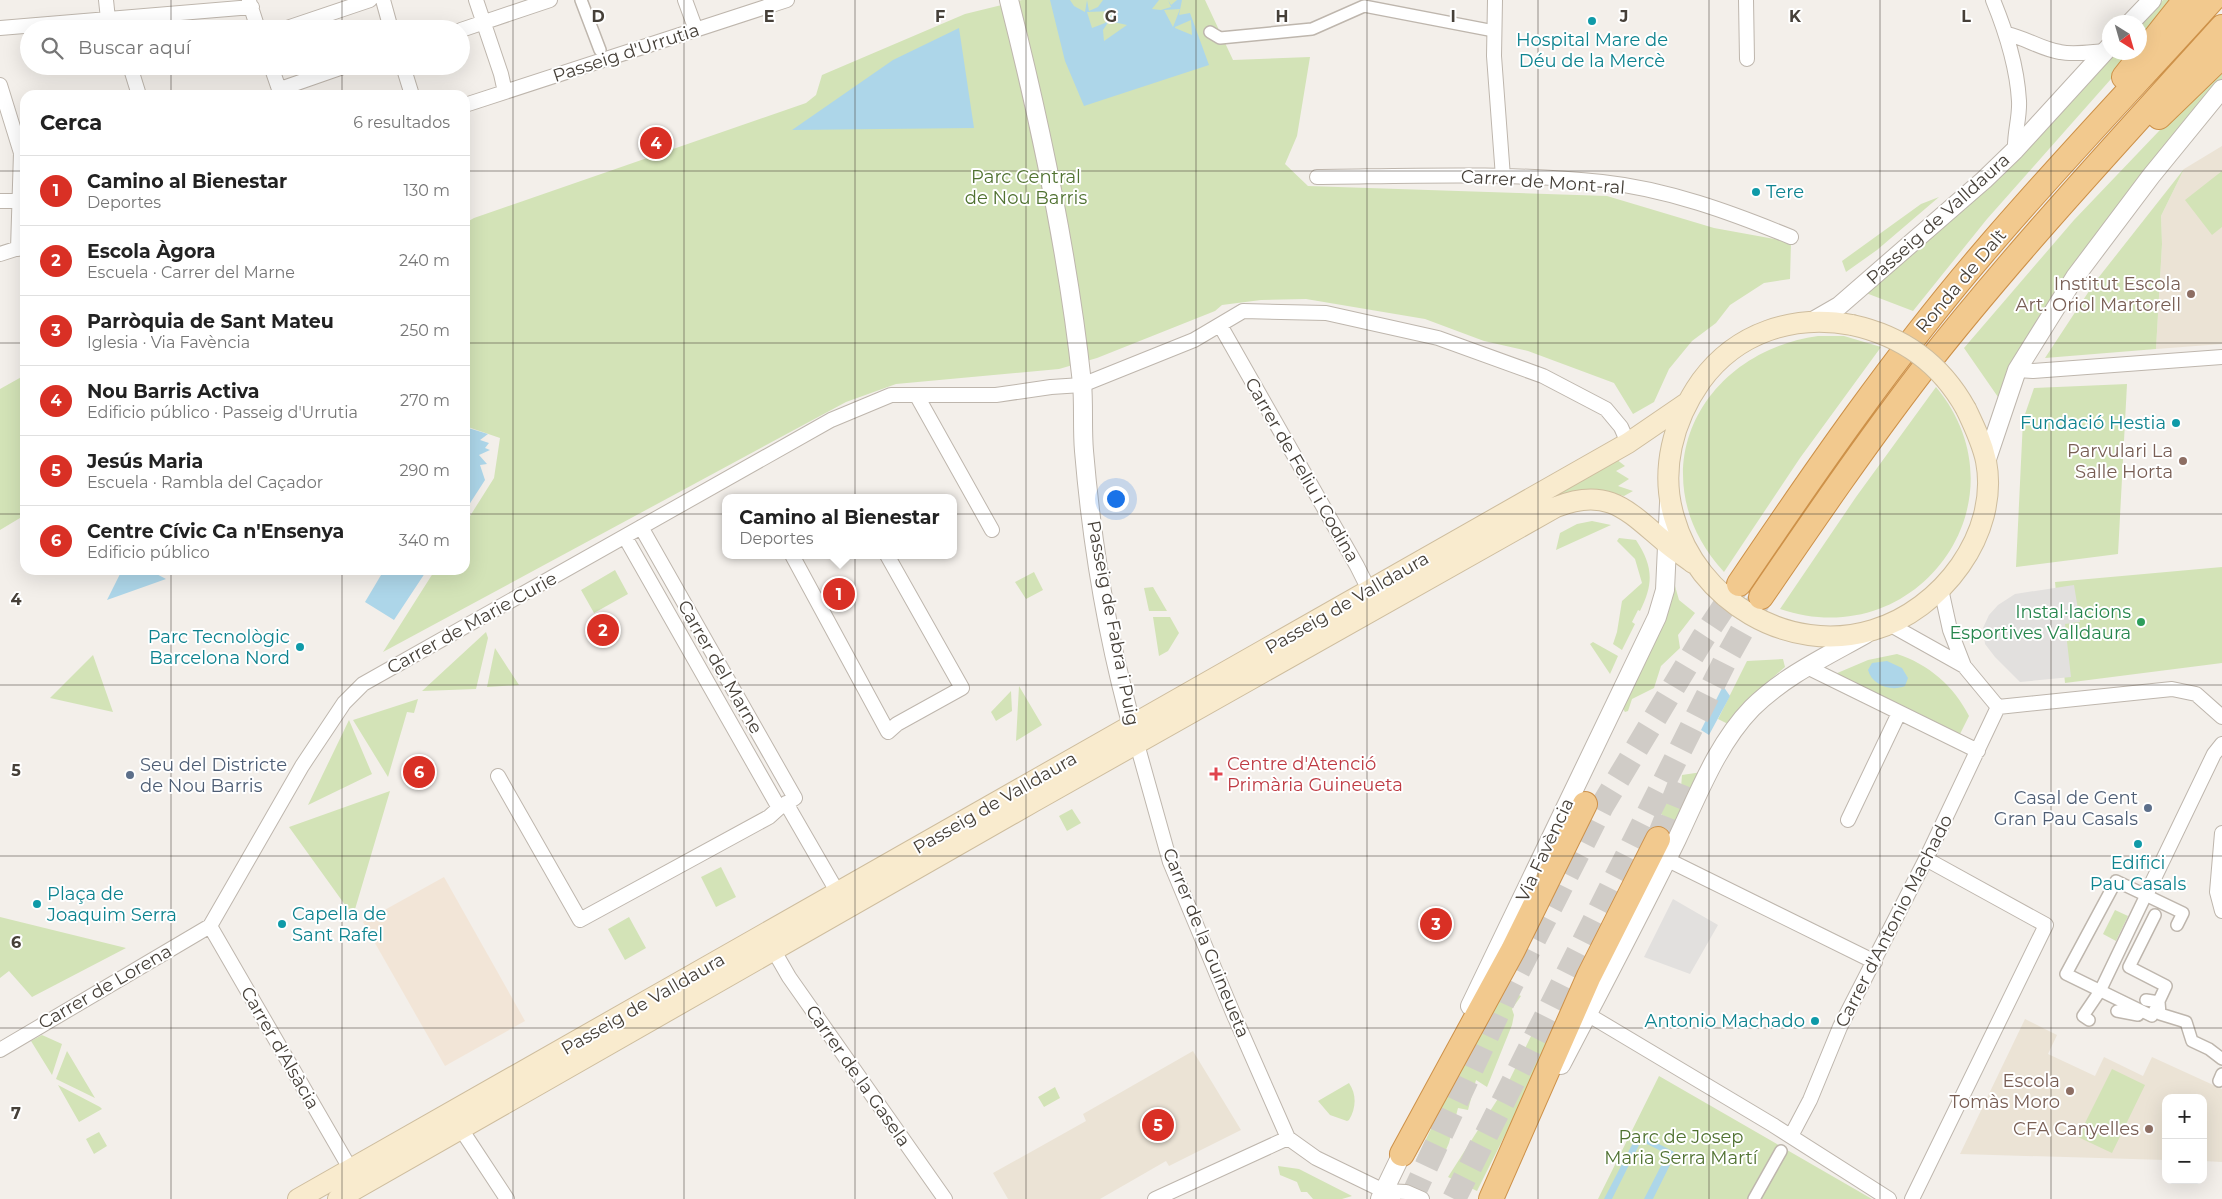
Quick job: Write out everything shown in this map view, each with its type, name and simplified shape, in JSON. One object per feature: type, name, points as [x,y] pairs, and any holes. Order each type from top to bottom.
[{"type":"highway","points":[[2071,154],[2136,59],[2186,0]]},
{"type":"highway","name":"Ronda de Dalt","points":[[1739,584],[1817,469],[1899,357],[1983,253],[2212,0]]},
{"type":"highway","name":"Ronda de Dalt","points":[[1761,597],[1825,502],[1920,373],[2076,188],[2222,27]]},
{"type":"highway","points":[[2076,188],[2168,110],[2222,56]]},
{"type":"highway","points":[[1402,1154],[1513,950],[1585,804]]},
{"type":"highway","points":[[1492,1199],[1589,976],[1662,849]]},
{"type":"main road","points":[[1813,321],[1852,325],[1887,335],[1918,353],[1942,374],[1966,409],[1978,435],[1986,462],[1986,497],[1980,526],[1964,560],[1941,589],[1919,608],[1880,628],[1832,636],[1813,635],[1777,627],[1746,613],[1732,604],[1707,582],[1693,563],[1681,541],[1669,500],[1668,476],[1671,447],[1688,402],[1704,378],[1734,348],[1778,326],[1813,321]]},
{"type":"main road","name":"Passeig de Valldaura","points":[[338,1199],[356,1178],[1134,735],[1369,590],[1628,443],[1688,402]]},
{"type":"main road","name":"Passeig de Valldaura","points":[[1134,735],[1360,618],[1546,512],[1564,504],[1596,500],[1613,503],[1632,514],[1693,563]]},
{"type":"main road","name":"Passeig de Valldaura","points":[[298,1199],[356,1178],[461,1129],[774,951],[843,901]]},
{"type":"street","points":[[106,0],[113,20]]},
{"type":"street","points":[[383,0],[389,20]]},
{"type":"street","points":[[476,0],[502,74],[505,92]]},
{"type":"street","points":[[470,27],[550,0]]},
{"type":"street","points":[[581,0],[600,50]]},
{"type":"street","points":[[685,0],[696,30]]},
{"type":"street","name":"Passeig d'Urrutia","points":[[470,103],[787,0]]},
{"type":"street","name":"Passeig de Fabra i Puig","points":[[1009,0],[1049,167],[1077,343],[1082,385],[1084,449],[1094,536],[1121,686],[1134,735]]},
{"type":"street","points":[[1495,0],[1494,56],[1503,177]]},
{"type":"street","points":[[1746,0],[1747,59]]},
{"type":"street","name":"Passeig de Valldaura","points":[[1813,321],[1839,306],[1984,180],[2015,150],[2019,102],[2007,34],[1993,0]]},
{"type":"street","points":[[2138,15],[2152,0]]},
{"type":"street","points":[[311,20],[367,1]]},
{"type":"street","points":[[129,20],[250,4],[255,20]]},
{"type":"street","points":[[1210,32],[1220,38],[1312,29],[1364,6],[1494,31]]},
{"type":"street","points":[[0,28],[20,27]]},
{"type":"street","points":[[2007,34],[2025,38],[2042,47],[2060,52],[2102,49]]},
{"type":"street","points":[[2015,150],[2102,54]]},
{"type":"street","points":[[133,75],[137,90]]},
{"type":"street","points":[[274,75],[280,90]]},
{"type":"street","points":[[286,90],[324,75]]},
{"type":"street","points":[[406,75],[410,90]]},
{"type":"street","points":[[0,85],[20,149]]},
{"type":"street","points":[[1986,462],[2016,370],[2075,277],[2157,168],[2222,89]]},
{"type":"street","points":[[20,168],[18,201],[20,232]]},
{"type":"street","name":"Carrer de Mont-ral","points":[[1317,177],[1503,177],[1602,182],[1700,203],[1748,219],[1791,238]]},
{"type":"street","points":[[0,200],[18,201]]},
{"type":"street","points":[[0,254],[20,248]]},
{"type":"street","name":"Carrer de Marie Curie","points":[[210,926],[302,766],[344,703],[364,684],[831,420],[892,395],[996,395],[1050,387],[1082,385],[1171,350],[1220,326],[1243,311],[1326,313],[1438,338],[1543,376],[1602,406],[1617,421],[1628,443]]},
{"type":"street","name":"Carrer de Feliu i Codina","points":[[1220,326],[1369,590]]},
{"type":"street","points":[[2016,370],[2033,371],[2222,357]]},
{"type":"street","points":[[917,396],[992,530]]},
{"type":"street","name":"Via Favència","points":[[1386,1196],[1402,1154],[1448,1053],[1657,617],[1665,590],[1669,500]]},
{"type":"street","name":"Carrer del Marne","points":[[641,527],[795,798],[782,805]]},
{"type":"street","name":"Carrer del Marne","points":[[625,537],[782,805],[843,901]]},
{"type":"street","points":[[794,559],[888,732],[897,724],[962,688],[889,559]]},
{"type":"street","points":[[1941,589],[1950,630],[1964,666],[1998,707],[2172,689],[2196,694],[2222,717]]},
{"type":"street","points":[[1360,618],[1369,590]]},
{"type":"street","points":[[1492,1199],[1587,1014],[1662,849],[1736,728],[1752,708],[1771,691],[1807,667],[1880,628],[1964,666]]},
{"type":"street","points":[[1807,667],[1978,752]]},
{"type":"street","name":"Carrer d'Antonio Machado","points":[[1791,1136],[1810,1100],[1840,1027],[1875,962],[1926,859],[1998,707]]},
{"type":"street","points":[[1848,820],[1899,712]]},
{"type":"street","name":"Carrer de la Guineueta","points":[[1134,735],[1170,862],[1288,1138]]},
{"type":"street","points":[[2088,1020],[2083,1016],[2100,991],[2214,754],[2222,744]]},
{"type":"street","points":[[498,776],[580,920],[769,817],[782,805]]},
{"type":"street","points":[[2222,833],[2217,892],[2222,911]]},
{"type":"street","points":[[1662,849],[1875,962]]},
{"type":"street","points":[[1912,1199],[2046,924],[1926,859]]},
{"type":"street","points":[[2155,915],[2129,967],[2166,986],[2152,1016],[2066,974],[2116,881],[2147,893],[2183,913],[2177,925]]},
{"type":"street","name":"Carrer de Lorena","points":[[0,1050],[51,1018],[210,926]]},
{"type":"street","name":"Carrer d'Alsàcia","points":[[210,926],[356,1178]]},
{"type":"street","name":"Carrer de la Gasela","points":[[774,951],[789,977],[945,1199]]},
{"type":"street","points":[[2146,1000],[2159,1002]]},
{"type":"street","points":[[2159,1002],[2160,1014],[2186,1022],[2192,1041],[2222,1059]]},
{"type":"street","points":[[2117,1011],[2138,1015],[2141,1011]]},
{"type":"street","points":[[1587,1014],[1791,1136],[1890,1199]]},
{"type":"street","points":[[461,1129],[507,1199]]},
{"type":"street","points":[[1155,1199],[1288,1138],[1316,1158],[1386,1196],[1406,1192],[1422,1199]]},
{"type":"street","points":[[1754,1199],[1781,1151]]},
{"type":"shaded area","name":"Institut Escola Art. Oriol Martorell","points":[[2222,146],[2222,344],[2156,349],[2162,244],[2161,216],[2184,169]]},
{"type":"shaded area","points":[[2074,585],[2080,622],[2065,624],[2071,677],[2020,682],[1985,644],[1983,628],[1989,615],[1998,605],[2015,594]]},
{"type":"shaded area","points":[[444,877],[525,1021],[445,1066],[363,922]]},
{"type":"shaded area","points":[[1673,899],[1718,925],[1690,974],[1644,957]]},
{"type":"shaded area","name":"Escola Tomàs Moro","points":[[2025,1019],[2057,1035],[2048,1054],[2095,1076],[2104,1057],[2143,1076],[2152,1057],[2222,1089],[2222,1162],[2207,1161],[2207,1094],[2162,1094],[2162,1160],[1960,1154]]},
{"type":"shaded area","points":[[1193,1051],[1241,1130],[1169,1166],[1166,1161],[1100,1199],[1008,1199],[993,1173],[1086,1121],[1083,1114]]},
{"type":"green space","name":"Parc Central de Nou Barris","points":[[1022,0],[1205,0],[1233,60],[1310,57],[1297,136],[1285,164],[1308,186],[1607,196],[1714,228],[1791,242],[1790,279],[1764,283],[1730,305],[1716,323],[1692,341],[1669,369],[1654,402],[1633,414],[1614,383],[1528,351],[1484,341],[1425,319],[1306,299],[1261,300],[1222,305],[1215,311],[1097,358],[1059,369],[896,384],[846,402],[383,652],[432,575],[470,575],[470,516],[494,478],[500,438],[470,428],[470,220],[806,103],[816,95],[822,75],[965,14]]},
{"type":"green space","points":[[2163,0],[2178,0],[2147,38],[2147,18]]},
{"type":"green space","points":[[2110,60],[2128,60],[1987,219],[1913,311],[1866,293],[1996,178]]},
{"type":"green space","points":[[2222,65],[2222,80],[2208,96],[2007,377],[1998,397],[1964,348],[2074,220]]},
{"type":"green space","points":[[2184,169],[2161,216],[2162,244],[2156,349],[2045,358],[2095,282]]},
{"type":"green space","points":[[2222,171],[2222,227],[2212,235],[2185,200]]},
{"type":"green space","points":[[1939,197],[1877,250],[1846,272],[1842,261],[1921,204]]},
{"type":"green space","points":[[1818,336],[1844,336],[1881,347],[1800,458],[1724,572],[1698,535],[1685,497],[1684,460],[1693,425],[1713,393],[1740,367],[1776,347]]},
{"type":"green space","points":[[20,378],[20,518],[0,530],[0,389]]},
{"type":"green space","points":[[2127,384],[2118,554],[2016,567],[2023,420],[2034,388]]},
{"type":"green space","points":[[1936,387],[1962,431],[1971,476],[1964,519],[1945,558],[1915,589],[1876,610],[1830,618],[1780,609],[1856,497]]},
{"type":"green space","points":[[1616,459],[1625,466],[1616,471],[1629,479],[1618,486],[1633,491],[1624,496],[1594,489],[1563,494],[1397,588]]},
{"type":"green space","points":[[1592,521],[1611,525],[1556,550],[1560,533],[1577,524]]},
{"type":"green space","points":[[1619,538],[1636,540],[1646,558],[1650,575],[1645,601],[1632,622],[1635,624],[1622,650],[1613,644],[1622,601],[1642,583],[1635,559],[1617,541]]},
{"type":"green space","name":"Instal·lacions Esportives Valldaura","points":[[2222,567],[2222,663],[2065,683],[2055,582]]},
{"type":"green space","points":[[615,570],[628,594],[594,613],[581,590]]},
{"type":"green space","points":[[1034,572],[1043,590],[1026,599],[1015,582]]},
{"type":"green space","points":[[1673,579],[1679,600],[1695,613],[1678,635],[1680,648],[1661,666],[1654,688],[1632,699],[1628,711],[1625,712],[1621,706]]},
{"type":"green space","points":[[1153,587],[1167,611],[1149,611],[1144,588]]},
{"type":"green space","points":[[1153,617],[1170,617],[1179,633],[1168,651],[1159,656]]},
{"type":"green space","points":[[486,632],[488,638],[476,689],[422,691]]},
{"type":"green space","points":[[1593,642],[1618,656],[1610,674],[1590,644]]},
{"type":"green space","points":[[495,648],[519,685],[487,687]]},
{"type":"green space","points":[[1897,654],[1929,670],[1956,695],[1969,716],[1960,734],[1835,674],[1868,660]]},
{"type":"green space","points":[[93,655],[113,712],[50,698]]},
{"type":"green space","points":[[1783,659],[1785,667],[1748,699],[1728,724],[1718,719],[1747,661]]},
{"type":"green space","points":[[1019,686],[1042,725],[1016,741]]},
{"type":"green space","points":[[1011,691],[1012,711],[996,721],[991,712]]},
{"type":"green space","points":[[418,699],[414,713],[407,712],[388,777],[353,720]]},
{"type":"green space","points":[[349,720],[372,774],[308,805]]},
{"type":"green space","points":[[1702,772],[1675,824],[1661,814],[1660,810],[1681,788],[1682,775]]},
{"type":"green space","points":[[390,791],[353,916],[289,827]]},
{"type":"green space","points":[[1072,809],[1081,823],[1067,831],[1059,816]]},
{"type":"green space","points":[[721,867],[736,897],[716,907],[701,877]]},
{"type":"green space","points":[[2115,910],[2128,916],[2116,941],[2103,934]]},
{"type":"green space","points":[[0,917],[126,948],[32,997],[9,971],[0,978]]},
{"type":"green space","points":[[629,917],[646,948],[625,960],[608,929]]},
{"type":"green space","points":[[1500,986],[1521,996],[1512,1009],[1514,1015],[1512,1025],[1487,1087],[1476,1080],[1468,1110],[1458,1108],[1449,1143],[1437,1170],[1416,1160]]},
{"type":"green space","points":[[1534,1030],[1552,1041],[1477,1191],[1448,1177],[1508,1083]]},
{"type":"green space","points":[[42,1035],[62,1044],[52,1075],[31,1041]]},
{"type":"green space","points":[[67,1051],[95,1098],[56,1079]]},
{"type":"green space","points":[[2112,1069],[2145,1085],[2112,1153],[2078,1137]]},
{"type":"green space","name":"Parc de Josep Maria Serra Martí","points":[[1659,1076],[1872,1199],[1598,1199]]},
{"type":"green space","points":[[1349,1083],[1355,1102],[1347,1121],[1330,1115],[1318,1101]]},
{"type":"green space","points":[[58,1085],[100,1107],[102,1109],[79,1122]]},
{"type":"green space","points":[[1055,1087],[1060,1098],[1044,1107],[1038,1097]]},
{"type":"green space","points":[[99,1132],[107,1146],[94,1154],[86,1139]]},
{"type":"green space","points":[[1278,1166],[1299,1169],[1352,1196],[1342,1199],[1313,1199],[1307,1192],[1301,1192],[1297,1182],[1280,1175]]},
{"type":"water","points":[[1050,0],[1070,0],[1074,6],[1085,12],[1087,0],[1089,11],[1098,7],[1103,0],[1159,0],[1152,9],[1161,10],[1171,7],[1168,0],[1171,5],[1177,0],[1182,0],[1179,15],[1190,13],[1209,65],[1084,106],[1065,61]],"holes":[[[1180,9],[1173,27],[1164,10]],[[1087,12],[1114,12],[1105,23],[1092,28]],[[1191,20],[1192,35],[1175,28]],[[1109,21],[1127,25],[1104,41],[1103,30]]]},
{"type":"water","points":[[959,28],[974,128],[792,130],[893,60]]},
{"type":"water","points":[[470,429],[488,434],[480,440],[489,443],[485,448],[490,450],[479,455],[487,464],[480,465],[485,480],[470,503]]},
{"type":"water","points":[[120,575],[158,575],[166,579],[107,600]]},
{"type":"water","points":[[381,575],[424,575],[394,620],[365,602]]},
{"type":"water","points":[[1887,661],[1902,668],[1908,678],[1905,686],[1888,688],[1878,683],[1870,675],[1868,670],[1872,663]]},
{"type":"water","points":[[1723,686],[1730,696],[1709,735],[1701,730]]},
{"type":"water","points":[[1638,1133],[1676,1153],[1653,1199],[1644,1199],[1667,1154],[1641,1141],[1612,1199],[1604,1199]]},
{"type":"tunnel","points":[[1411,1199],[1508,991],[1602,806],[1703,638],[1739,584]]},
{"type":"tunnel","points":[[1454,1199],[1725,661],[1761,597]]},
{"type":"tunnel","points":[[1658,839],[1681,781]]},
{"type":"place","name":"Hospital Mare de Déu de la Mercè","points":[[1592,21]]},
{"type":"place","name":"Nou Barris Activa","points":[[656,143]]},
{"type":"place","name":"Tere","points":[[1756,192]]},
{"type":"place","name":"Institut Escola Art. Oriol Martorell","points":[[2191,294]]},
{"type":"place","name":"Fundació Hestia","points":[[2176,423]]},
{"type":"place","name":"Parvulari La Salle Horta","points":[[2183,461]]},
{"type":"place","name":"Camino al Bienestar","points":[[839,594]]},
{"type":"place","name":"Instal·lacions Esportives Valldaura","points":[[2141,622]]},
{"type":"place","name":"Escola Àgora","points":[[603,630]]},
{"type":"place","name":"Parc Tecnològic Barcelona Nord","points":[[300,647]]},
{"type":"place","name":"Centre Cívic Ca n'Ensenya","points":[[419,772]]},
{"type":"place","name":"Centre d'Atenció Primària Guineueta","points":[[1216,774]]},
{"type":"place","name":"Seu del Districte de Nou Barris","points":[[130,775]]},
{"type":"place","name":"Casal de Gent Gran Pau Casals","points":[[2148,808]]},
{"type":"place","name":"Edifici Pau Casals","points":[[2138,844]]},
{"type":"place","name":"Plaça de Joaquim Serra","points":[[37,904]]},
{"type":"place","name":"Capella de Sant Rafel","points":[[282,924]]},
{"type":"place","name":"Parròquia de Sant Mateu","points":[[1436,924]]},
{"type":"place","name":"Antonio Machado","points":[[1815,1021]]},
{"type":"place","name":"Escola Tomàs Moro","points":[[2070,1091]]},
{"type":"place","name":"Jesús Maria","points":[[1158,1125]]},
{"type":"place","name":"CFA Canyelles","points":[[2149,1129]]}]
